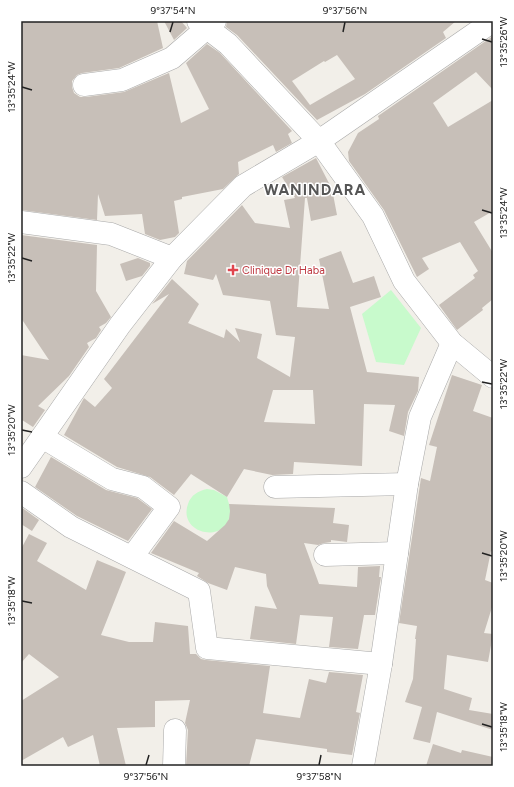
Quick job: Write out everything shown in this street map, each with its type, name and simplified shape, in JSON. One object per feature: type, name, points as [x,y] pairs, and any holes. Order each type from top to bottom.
[{"type":"street","points":[[21,467],[120,325],[172,258],[243,186],[319,141],[493,21]]},
{"type":"street","points":[[84,85],[122,80],[172,58],[206,23],[228,44],[319,141],[373,216],[404,281],[452,343],[493,377]]},
{"type":"street","points":[[21,222],[111,234],[172,258]]},
{"type":"street","points":[[363,766],[382,664],[407,484],[420,417],[452,343]]},
{"type":"street","points":[[42,437],[112,479],[143,487],[169,507],[132,557]]},
{"type":"street","points":[[275,487],[407,484]]},
{"type":"street","points":[[21,492],[72,527],[199,591],[207,648],[382,664]]},
{"type":"street","points":[[325,555],[397,553]]},
{"type":"street","points":[[174,766],[175,730]]},
{"type":"green space","points":[[391,290],[421,328],[404,365],[376,362],[362,314]]},
{"type":"green space","points":[[207,489],[214,490],[227,497],[230,508],[227,522],[221,529],[213,532],[204,532],[196,529],[190,523],[187,515],[188,504],[191,498],[198,492]]},
{"type":"building","points":[[21,21],[157,21],[163,48],[119,68],[77,75],[72,81],[74,93],[80,97],[86,97],[124,92],[169,73],[181,123],[209,109],[186,63],[207,44],[220,53],[292,131],[288,134],[292,143],[276,152],[273,145],[238,162],[239,174],[223,189],[182,197],[182,199],[174,201],[179,233],[175,237],[160,240],[145,234],[142,214],[105,216],[98,194],[97,220],[21,210]]},
{"type":"building","points":[[164,21],[181,21],[187,28],[174,40]]},
{"type":"building","points":[[227,21],[456,21],[443,32],[446,38],[365,94],[317,120],[237,35],[226,27]],"holes":[[[337,55],[355,79],[310,105],[292,81],[324,61],[325,62]]]},
{"type":"building","points":[[493,36],[493,90],[476,72],[433,103],[448,127],[493,100],[493,211],[474,222],[493,253],[493,299],[482,308],[483,310],[457,330],[439,305],[475,278],[473,275],[478,271],[460,242],[422,258],[429,269],[417,277],[384,210],[349,161],[348,152],[358,133],[379,119],[378,116]]},
{"type":"building","points":[[316,158],[332,189],[337,215],[311,221],[307,198],[305,198],[297,307],[329,309],[319,259],[341,251],[353,283],[374,276],[381,297],[350,307],[367,372],[419,377],[418,391],[408,412],[404,436],[389,431],[395,405],[364,404],[362,466],[294,462],[293,474],[272,475],[244,469],[227,497],[191,474],[174,495],[150,477],[117,467],[64,435],[84,398],[95,407],[112,388],[104,379],[169,294],[152,304],[172,279],[199,304],[188,323],[224,338],[226,329],[240,342],[235,328],[262,334],[257,358],[290,377],[295,337],[276,335],[270,301],[223,295],[216,274],[213,280],[184,274],[187,261],[242,205],[255,223],[290,228],[284,200],[295,198],[282,177]],"holes":[[[273,390],[313,390],[315,424],[264,422]]]},
{"type":"building","points":[[21,235],[97,245],[96,291],[111,317],[106,323],[99,327],[101,330],[96,338],[87,343],[89,347],[69,376],[38,406],[45,410],[33,427],[22,420],[21,422],[21,355],[49,360],[21,318]]},
{"type":"building","points":[[138,258],[150,263],[150,266],[142,276],[126,281],[120,264]]},
{"type":"building","points":[[452,375],[482,385],[473,411],[493,418],[493,552],[491,551],[485,580],[493,583],[493,604],[484,633],[493,634],[488,662],[447,655],[444,689],[472,698],[469,710],[493,714],[493,730],[437,712],[430,743],[413,739],[422,707],[405,702],[413,679],[417,626],[399,623],[421,478],[430,481],[437,447],[429,445]]},
{"type":"building","points":[[51,457],[106,490],[137,498],[152,509],[128,541],[77,516],[35,487]]},
{"type":"building","points":[[229,504],[335,508],[333,523],[349,525],[347,542],[331,540],[331,542],[318,545],[304,543],[319,584],[357,587],[358,567],[380,566],[379,577],[381,577],[375,615],[364,615],[358,649],[329,647],[333,617],[300,615],[296,644],[250,639],[255,606],[277,609],[267,586],[266,574],[235,567],[227,590],[208,583],[197,576],[199,573],[151,553],[174,521],[207,541],[225,525],[229,519]]},
{"type":"building","points":[[21,507],[39,520],[32,531],[21,524]]},
{"type":"building","points":[[29,534],[47,543],[37,561],[86,590],[97,560],[126,572],[101,635],[129,642],[153,642],[155,622],[188,626],[190,654],[196,654],[201,659],[206,660],[270,666],[263,713],[300,718],[309,679],[326,683],[329,672],[363,675],[356,712],[360,713],[352,755],[327,752],[327,749],[256,739],[249,766],[186,766],[188,730],[185,723],[190,700],[155,701],[155,727],[117,728],[126,766],[100,766],[93,735],[68,747],[63,737],[21,761],[21,701],[59,677],[29,654],[21,663],[21,549]]},
{"type":"building","points":[[433,744],[461,753],[462,750],[493,757],[493,766],[426,766]]},
{"type":"place","name":"Clinique Dr Haba","points":[[233,270]]},
{"type":"district","name":"WANINDARA","points":[[315,190]]}]
